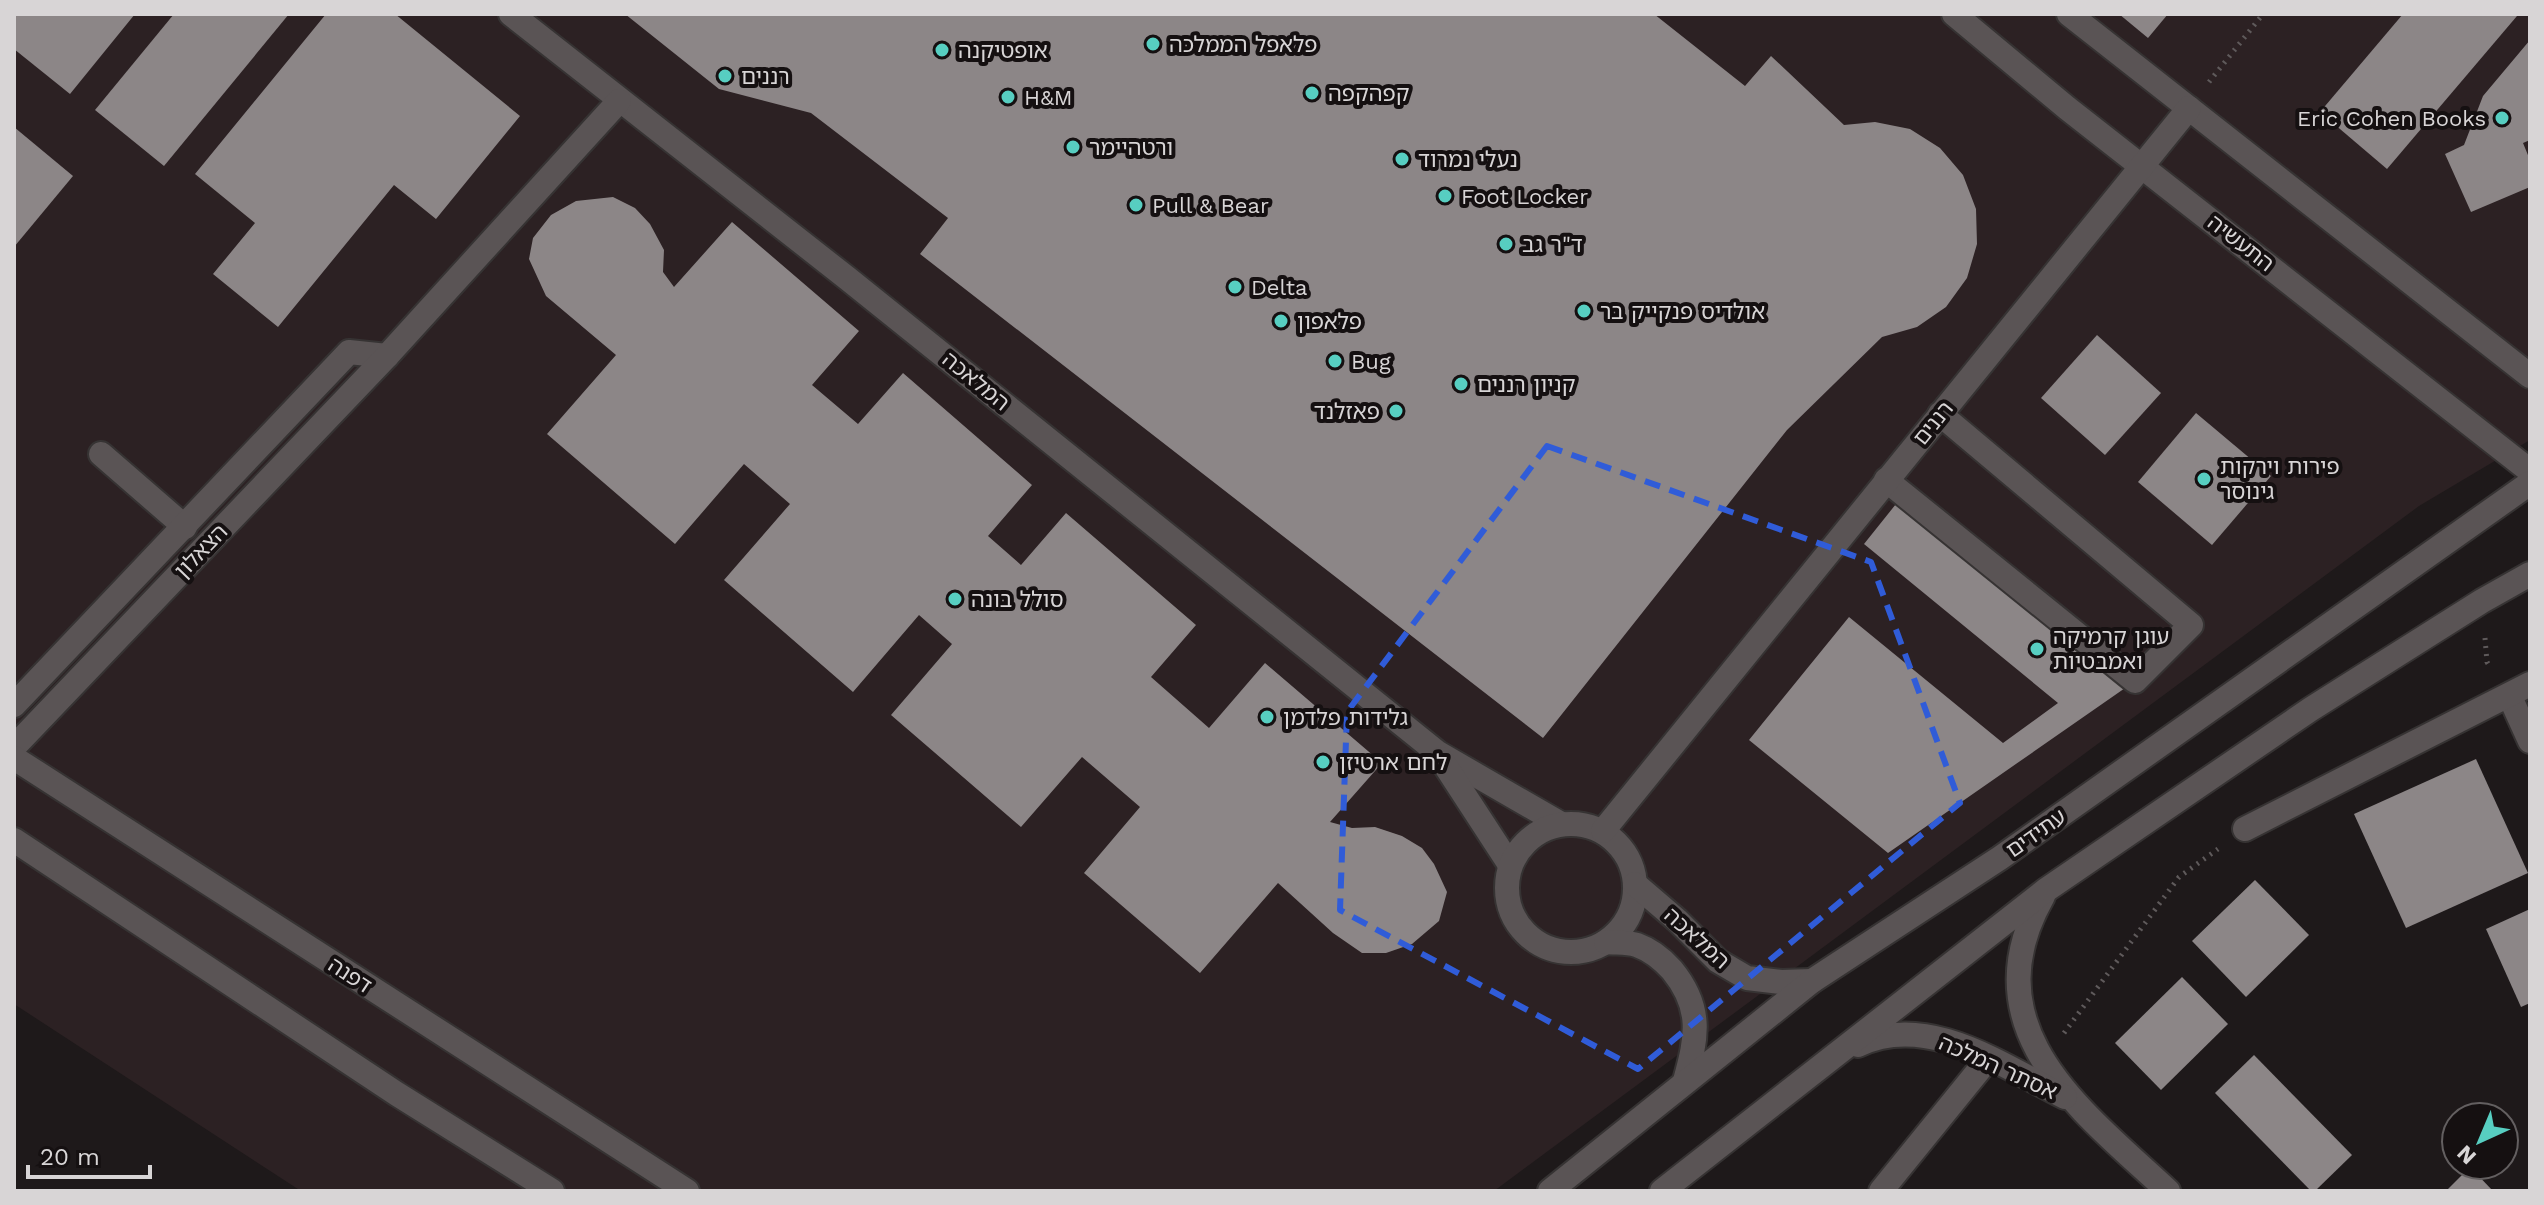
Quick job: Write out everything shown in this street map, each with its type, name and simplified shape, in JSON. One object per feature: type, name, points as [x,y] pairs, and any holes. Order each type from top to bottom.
[{"type":"street","name":"המלאכה","points":[[511,14],[860,288],[1438,753],[1561,824]]},
{"type":"street","name":"התעשיה","points":[[1954,14],[2067,108],[2530,471]]},
{"type":"street","points":[[2069,14],[2530,376]]},
{"type":"street","name":"הצאלון","points":[[14,747],[387,356],[619,101]]},
{"type":"street","name":"רננים","points":[[1603,831],[2189,108]]},
{"type":"street","name":"הצאלון","points":[[14,705],[349,352],[387,356]]},
{"type":"street","points":[[2502,353],[2530,360]]},
{"type":"street","points":[[1886,480],[2135,681],[2191,625],[1940,414]]},
{"type":"street","points":[[101,454],[185,527]]},
{"type":"street","name":"עתידים","points":[[1550,1191],[1812,981],[2000,858],[2530,483]]},
{"type":"street","points":[[1662,1191],[2046,890],[2311,709],[2530,574]]},
{"type":"street","points":[[2245,829],[2520,690],[2530,741]]},
{"type":"street","name":"המלאכה","points":[[1438,753],[1510,865]]},
{"type":"street","name":"דפנה","points":[[14,758],[687,1191]]},
{"type":"street","points":[[1561,824],[1583,824],[1603,831],[1619,845],[1630,863],[1635,884],[1628,917],[1619,931],[1597,947],[1574,952],[1549,949],[1517,925],[1510,910],[1506,895],[1510,865],[1522,845],[1540,830],[1561,824]]},
{"type":"street","points":[[14,840],[397,1094],[552,1191]]},
{"type":"street","name":"המלאכה","points":[[1635,884],[1718,961],[1747,978],[1781,982],[1812,981]]},
{"type":"street","name":"אסתר המלכה","points":[[2046,890],[2030,918],[2024,941],[2019,990],[2028,1033],[2043,1062],[2071,1100],[2168,1191]]},
{"type":"street","name":"המלאכה","points":[[1606,942],[1637,944],[1663,960],[1687,988],[1696,1017],[1695,1046],[1685,1081]]},
{"type":"street","name":"אסתר המלכה","points":[[1833,1057],[1865,1041],[1888,1035],[1919,1033],[1949,1041],[2071,1100]]},
{"type":"street","points":[[1881,1191],[1988,1059]]},
{"type":"path","points":[[2189,108],[2263,14]]},
{"type":"path","points":[[2482,601],[2487,662],[2520,690]]},
{"type":"path","points":[[2043,1062],[2179,877],[2245,829]]},
{"type":"highlighted area","points":[[1547,446],[1871,562],[1960,803],[1638,1069],[1340,910],[1347,712]]},
{"type":"shaded area","points":[[14,14],[2530,14],[2530,440],[2419,506],[1494,1191],[301,1191],[14,1004]]},
{"type":"building","points":[[14,14],[135,14],[70,94],[14,49]]},
{"type":"building","points":[[174,14],[289,14],[164,166],[95,110]]},
{"type":"building","points":[[326,14],[395,14],[520,116],[436,219],[394,185],[278,327],[213,274],[255,223],[195,174]]},
{"type":"building","name":"קניון רננים","points":[[625,14],[1654,14],[1745,86],[1771,56],[1844,125],[1875,122],[1910,129],[1940,148],[1963,175],[1976,209],[1977,244],[1967,278],[1946,307],[1917,327],[1882,337],[1787,430],[1543,738],[920,254],[948,218],[811,113],[719,89]]},
{"type":"building","points":[[2119,14],[2168,14],[2148,38]]},
{"type":"building","points":[[2403,14],[2517,16],[2387,169],[2320,112]]},
{"type":"building","name":"Eric Cohen Books","points":[[2530,40],[2530,140],[2523,143],[2530,160],[2530,187],[2471,212],[2445,154],[2464,145],[2483,96]]},
{"type":"building","points":[[14,127],[73,176],[14,247]]},
{"type":"building","name":"סולל בונה","points":[[613,197],[635,208],[650,224],[664,250],[663,272],[674,287],[732,222],[859,331],[812,385],[858,424],[903,373],[1032,485],[988,536],[1021,565],[1066,513],[1196,625],[1151,677],[1209,728],[1265,663],[1382,763],[1330,822],[1352,828],[1375,827],[1402,836],[1422,848],[1434,864],[1447,892],[1439,921],[1412,944],[1386,953],[1362,953],[1333,933],[1278,883],[1200,973],[1084,873],[1140,807],[1082,757],[1021,827],[891,715],[952,644],[919,615],[853,692],[724,580],[790,504],[744,464],[675,544],[547,434],[616,355],[546,296],[529,259],[533,238],[551,215],[576,201]]},
{"type":"building","points":[[2097,335],[2161,393],[2105,455],[2041,398]]},
{"type":"building","name":"פירות וירקות גינוסר","points":[[2196,413],[2271,476],[2212,545],[2138,482]]},
{"type":"building","name":"עוגן קרמיקה ואמבטיות","points":[[1900,499],[2128,686],[1888,853],[1749,740],[1849,617],[2003,743],[2058,703],[1864,544]]},
{"type":"building","points":[[2476,759],[2528,873],[2406,928],[2354,814]]},
{"type":"building","points":[[2255,880],[2309,935],[2246,997],[2192,941]]},
{"type":"building","points":[[2530,909],[2530,1003],[2521,1007],[2486,929]]},
{"type":"building","points":[[2182,977],[2228,1024],[2161,1090],[2115,1043]]},
{"type":"building","points":[[2254,1055],[2352,1155],[2315,1191],[2311,1191],[2215,1093]]},
{"type":"building","points":[[2456,1181],[2483,1181],[2493,1191],[2446,1191]]},
{"type":"place","name":"פלאפל הממלכה","points":[[1153,44]]},
{"type":"place","name":"אופטיקנה","points":[[942,50]]},
{"type":"place","name":"רננים","points":[[725,76]]},
{"type":"place","name":"קפהקפה","points":[[1312,93]]},
{"type":"place","name":"H&M","points":[[1008,97]]},
{"type":"place","name":"Eric Cohen Books","points":[[2502,118]]},
{"type":"place","name":"ורטהיימר","points":[[1073,147]]},
{"type":"place","name":"נעלי נמרוד","points":[[1402,159]]},
{"type":"place","name":"Foot Locker","points":[[1445,196]]},
{"type":"place","name":"Pull & Bear","points":[[1136,205]]},
{"type":"place","name":"ד\"ר גב","points":[[1506,244]]},
{"type":"place","name":"Delta","points":[[1235,287]]},
{"type":"place","name":"אולדיס פנקייק בר","points":[[1584,311]]},
{"type":"place","name":"פלאפון","points":[[1281,321]]},
{"type":"place","name":"Bug","points":[[1335,361]]},
{"type":"place","name":"קניון רננים","points":[[1461,384]]},
{"type":"place","name":"פאזלנד","points":[[1396,411]]},
{"type":"place","name":"פירות וירקות גינוסר","points":[[2204,479]]},
{"type":"place","name":"סולל בונה","points":[[955,599]]},
{"type":"place","name":"עוגן קרמיקה ואמבטיות","points":[[2037,649]]},
{"type":"place","name":"גלידות פלדמן","points":[[1267,717]]},
{"type":"place","name":"לחם ארטיזן","points":[[1323,762]]}]
